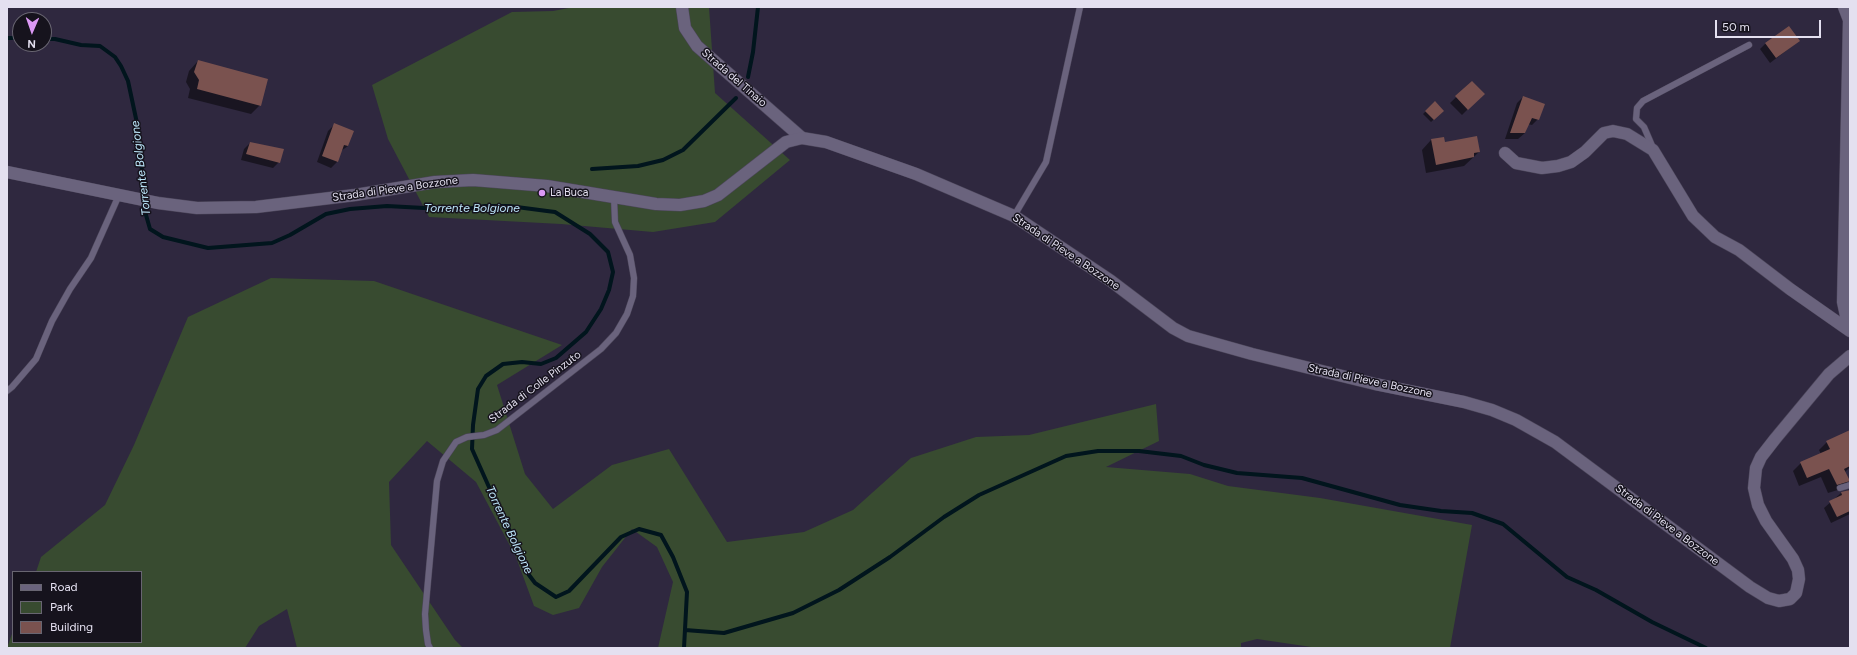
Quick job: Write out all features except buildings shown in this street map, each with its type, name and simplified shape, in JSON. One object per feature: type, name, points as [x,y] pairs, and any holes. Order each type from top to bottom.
[{"type":"street","name":"Strada del Tinaio","points":[[682,7],[685,28],[698,46],[802,138]]},
{"type":"street","points":[[1844,7],[1849,20],[1842,302],[1850,331]]},
{"type":"street","points":[[1506,153],[1516,163],[1542,168],[1558,166],[1571,162],[1585,152],[1604,133],[1613,131],[1627,134],[1653,150],[1693,216],[1715,236],[1739,250],[1790,289],[1850,331]]},
{"type":"street","name":"Strada di Pieve a Bozzone","points":[[7,172],[158,203],[204,208],[256,207],[355,195],[436,182],[473,180],[536,184],[614,198],[666,205],[687,205],[704,201],[727,190],[781,145],[791,140],[802,138],[826,142],[916,174],[985,202],[1014,216],[1111,281],[1173,328],[1188,336],[1252,354],[1375,384],[1464,402],[1492,410],[1516,420],[1555,442],[1750,586],[1768,598],[1776,601],[1787,600],[1794,595],[1798,584],[1798,574],[1793,559],[1766,521],[1758,505],[1754,488],[1756,468],[1761,457],[1829,374],[1850,356]]},
{"type":"lane","points":[[1014,216],[1046,162],[1080,7]]},
{"type":"lane","points":[[1653,150],[1644,127],[1636,119],[1637,108],[1643,101],[1749,45]]},
{"type":"lane","points":[[7,391],[36,359],[52,321],[70,289],[91,258],[119,195]]},
{"type":"lane","name":"Strada di Colle Pinzuto","points":[[430,648],[428,644],[425,614],[437,481],[443,460],[456,442],[467,437],[484,435],[497,430],[601,349],[616,333],[627,314],[633,296],[634,278],[630,255],[615,222],[614,198]]},
{"type":"lane","points":[[1840,488],[1850,486]]},
{"type":"green space","points":[[574,7],[709,7],[715,93],[790,160],[715,222],[653,232],[561,224],[429,217],[388,139],[372,85],[512,12],[553,11]]},
{"type":"green space","points":[[271,278],[374,281],[562,345],[497,385],[525,474],[553,509],[612,465],[669,449],[727,542],[804,532],[853,510],[911,458],[976,437],[1029,435],[1156,404],[1159,441],[1106,467],[1190,474],[1228,486],[1320,498],[1472,525],[1450,648],[1318,648],[1257,639],[1241,643],[1241,648],[658,648],[673,582],[657,547],[632,529],[602,567],[579,608],[553,615],[534,606],[516,557],[476,482],[427,441],[389,482],[391,545],[455,640],[463,648],[297,648],[287,609],[259,626],[245,648],[7,648],[12,634],[12,643],[142,643],[142,571],[36,571],[41,557],[105,505],[134,445],[188,317]]},
{"type":"waterway","points":[[748,77],[753,52],[758,7]]},
{"type":"waterway","name":"Torrente Bolgione","points":[[7,38],[12,38]]},
{"type":"waterway","name":"Torrente Bolgione","points":[[52,39],[81,45],[100,46],[115,57],[121,66],[128,81],[138,128],[146,215],[150,229],[163,237],[208,248],[272,243],[290,235],[326,214],[350,209],[387,206],[461,210],[485,206],[509,206],[555,212],[590,234],[608,252],[613,272],[609,290],[601,309],[586,332],[556,358],[541,364],[522,362],[503,364],[486,376],[478,389],[473,425],[472,449],[493,496],[501,510],[526,571],[535,583],[556,597],[569,591],[621,537],[639,529],[661,535],[673,557],[687,592],[684,648]]},
{"type":"waterway","points":[[592,169],[638,166],[663,160],[683,150],[736,98]]},
{"type":"waterway","points":[[685,630],[724,633],[793,613],[839,590],[890,557],[944,517],[979,495],[1066,456],[1098,451],[1139,451],[1181,456],[1204,465],[1237,473],[1302,478],[1400,505],[1441,511],[1472,513],[1503,524],[1567,577],[1596,590],[1652,622],[1706,648]]},
{"type":"place","name":"La Buca","points":[[542,193]]}]
